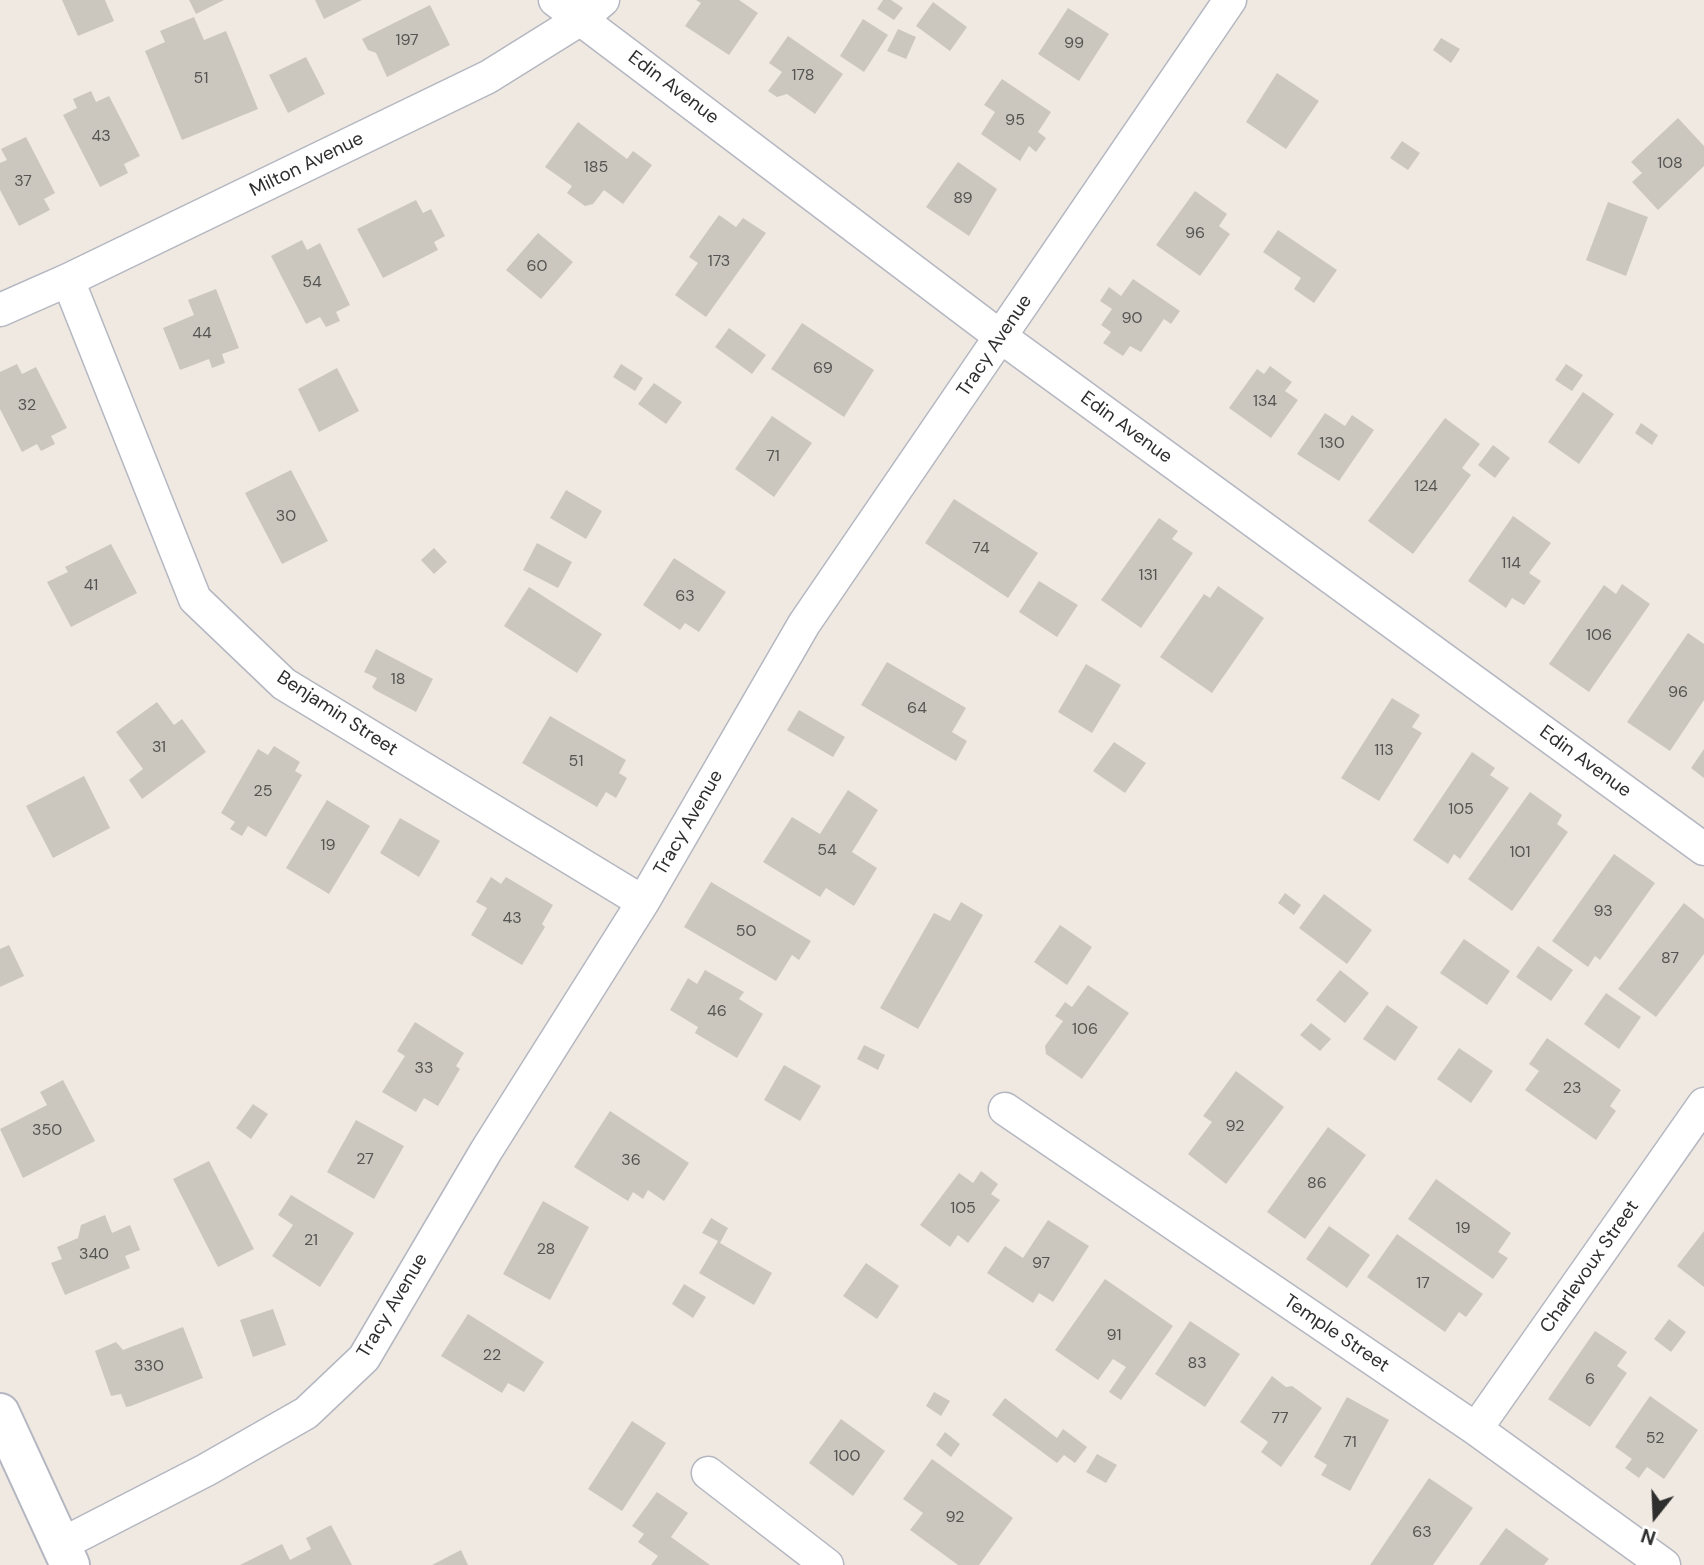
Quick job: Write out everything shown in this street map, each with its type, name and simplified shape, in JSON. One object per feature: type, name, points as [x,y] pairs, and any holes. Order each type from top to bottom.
[{"type":"street","name":"Edin Avenue","points":[[555,0],[592,10],[1001,337],[1704,849]]},
{"type":"street","name":"Tracy Avenue","points":[[65,1555],[306,1413],[363,1358],[486,1151],[643,902],[804,624],[1230,0]]},
{"type":"street","name":"Milton Avenue","points":[[0,310],[68,280],[488,77],[592,10]]},
{"type":"street","name":"Benjamin Street","points":[[68,280],[195,599],[284,684],[643,902]]},
{"type":"street","name":"Charlevoux Street","points":[[1476,1429],[1704,1104]]},
{"type":"street","name":"Temple Street","points":[[1005,1109],[1476,1429],[1664,1565]]},
{"type":"street","points":[[0,1413],[65,1555]]},
{"type":"street","points":[[708,1472],[827,1565]]},
{"type":"building","points":[[62,0],[105,0],[114,21],[78,36]]},
{"type":"building","points":[[189,0],[224,0],[196,14]]},
{"type":"building","points":[[315,0],[362,0],[324,19]]},
{"type":"building","points":[[696,0],[739,0],[758,13],[729,55],[685,26],[701,3]]},
{"type":"building","points":[[883,0],[891,0],[903,8],[894,20],[877,9]]},
{"type":"building","points":[[933,2],[967,27],[950,51],[916,26]]},
{"type":"building","points":[[430,5],[450,45],[387,77],[376,53],[368,50],[362,39]]},
{"type":"building","points":[[1068,8],[1109,34],[1079,81],[1038,54]]},
{"type":"building","points":[[194,17],[204,40],[226,31],[258,109],[182,140],[145,51],[165,42],[160,31]]},
{"type":"building","points":[[863,19],[888,35],[864,72],[840,56]]},
{"type":"building","points":[[898,29],[916,37],[906,59],[887,51]]},
{"type":"building","points":[[788,36],[843,74],[815,114],[787,94],[777,97],[768,91],[782,72],[769,63]]},
{"type":"building","points":[[1441,38],[1460,49],[1451,63],[1433,50]]},
{"type":"building","points":[[306,57],[325,94],[288,113],[269,75]]},
{"type":"building","points":[[1277,73],[1319,101],[1286,149],[1246,122]]},
{"type":"building","points":[[1002,79],[1051,112],[1038,132],[1046,138],[1036,152],[1029,146],[1020,161],[981,134],[995,112],[984,105]]},
{"type":"building","points":[[91,91],[96,102],[109,96],[140,156],[124,164],[128,173],[100,187],[63,115],[77,108],[73,99]]},
{"type":"building","points":[[1678,118],[1704,146],[1704,166],[1658,210],[1632,182],[1642,173],[1631,162]]},
{"type":"building","points":[[578,122],[627,159],[633,151],[652,165],[623,204],[604,190],[593,204],[585,206],[567,193],[572,186],[545,167]]},
{"type":"building","points":[[26,137],[55,193],[44,199],[50,210],[19,226],[0,190],[0,163],[7,160],[1,149]]},
{"type":"building","points":[[1402,141],[1420,153],[1408,170],[1390,158]]},
{"type":"building","points":[[958,162],[997,189],[969,236],[926,207]]},
{"type":"building","points":[[1195,191],[1227,214],[1219,226],[1230,234],[1200,276],[1156,245]]},
{"type":"building","points":[[416,200],[423,213],[431,209],[445,236],[434,242],[438,250],[383,278],[357,229]]},
{"type":"building","points":[[1608,202],[1648,217],[1626,276],[1586,260]]},
{"type":"building","points":[[719,215],[736,227],[743,218],[766,233],[706,317],[675,295],[698,263],[689,257]]},
{"type":"building","points":[[1278,230],[1337,270],[1314,303],[1294,289],[1301,278],[1263,252]]},
{"type":"building","points":[[538,233],[573,262],[541,299],[506,270]]},
{"type":"building","points":[[302,240],[307,250],[320,243],[350,305],[336,312],[340,321],[326,327],[320,317],[306,324],[271,256]]},
{"type":"building","points":[[1133,279],[1180,311],[1171,324],[1164,319],[1141,352],[1130,346],[1123,356],[1103,343],[1111,332],[1101,325],[1112,309],[1100,301],[1109,287],[1121,296]]},
{"type":"building","points":[[216,289],[239,348],[222,354],[225,363],[212,368],[209,359],[180,370],[163,328],[194,315],[188,300]]},
{"type":"building","points":[[802,323],[874,370],[844,417],[771,369]]},
{"type":"building","points":[[729,328],[766,355],[752,374],[715,347]]},
{"type":"building","points":[[17,364],[22,374],[36,367],[67,428],[51,436],[55,444],[41,451],[37,444],[22,452],[0,409],[0,372]]},
{"type":"building","points":[[621,364],[643,378],[635,391],[613,377]]},
{"type":"building","points":[[1566,364],[1583,375],[1572,391],[1555,380]]},
{"type":"building","points":[[1270,366],[1292,382],[1285,391],[1298,400],[1271,438],[1229,408],[1257,369],[1264,374]]},
{"type":"building","points":[[337,368],[359,411],[319,432],[298,389]]},
{"type":"building","points":[[654,383],[682,402],[666,424],[638,404]]},
{"type":"building","points":[[1583,392],[1614,414],[1579,464],[1548,442]]},
{"type":"building","points":[[1325,413],[1345,426],[1352,415],[1374,430],[1339,481],[1297,454]]},
{"type":"building","points":[[772,416],[812,443],[774,497],[735,469]]},
{"type":"building","points":[[1445,418],[1480,444],[1462,468],[1471,475],[1413,554],[1368,521]]},
{"type":"building","points":[[1641,423],[1658,435],[1652,445],[1635,433]]},
{"type":"building","points":[[1493,445],[1510,458],[1495,478],[1478,465]]},
{"type":"building","points":[[291,470],[328,541],[282,564],[245,493]]},
{"type":"building","points":[[566,490],[602,511],[586,539],[550,518]]},
{"type":"building","points":[[954,499],[1038,553],[1008,598],[925,543]]},
{"type":"building","points":[[1513,516],[1551,543],[1529,573],[1541,581],[1524,605],[1512,598],[1506,608],[1468,581]]},
{"type":"building","points":[[1159,518],[1178,531],[1172,539],[1193,553],[1141,628],[1101,600]]},
{"type":"building","points":[[537,543],[572,562],[558,588],[523,570]]},
{"type":"building","points":[[111,544],[137,593],[71,627],[47,582],[68,572],[65,567]]},
{"type":"building","points":[[434,548],[447,562],[434,574],[421,560]]},
{"type":"building","points":[[674,558],[726,592],[699,632],[685,623],[680,630],[643,605]]},
{"type":"building","points":[[1039,581],[1078,605],[1057,637],[1019,612]]},
{"type":"building","points":[[1622,584],[1650,604],[1589,692],[1549,664],[1604,585],[1616,594]]},
{"type":"building","points":[[1218,586],[1264,618],[1212,693],[1160,657],[1204,594],[1210,598]]},
{"type":"building","points":[[529,587],[602,634],[577,673],[504,626]]},
{"type":"building","points":[[1688,633],[1704,644],[1704,700],[1670,751],[1627,722]]},
{"type":"building","points":[[376,649],[433,679],[416,712],[372,687],[377,678],[364,672]]},
{"type":"building","points":[[887,662],[966,708],[952,732],[967,741],[956,761],[861,705]]},
{"type":"building","points":[[1086,664],[1121,685],[1092,733],[1058,712]]},
{"type":"building","points":[[1392,698],[1420,715],[1412,727],[1422,733],[1379,801],[1341,778]]},
{"type":"building","points":[[157,702],[174,725],[182,719],[206,752],[142,799],[129,780],[143,769],[116,732]]},
{"type":"building","points":[[799,710],[845,737],[833,757],[787,730]]},
{"type":"building","points":[[550,716],[626,760],[619,773],[627,778],[616,798],[606,792],[597,807],[522,763]]},
{"type":"building","points":[[1114,742],[1146,763],[1125,793],[1093,771]]},
{"type":"building","points":[[274,746],[300,762],[295,771],[302,775],[266,837],[248,826],[242,836],[230,829],[235,822],[221,813],[258,749],[268,755]]},
{"type":"building","points":[[1704,749],[1704,778],[1691,768]]},
{"type":"building","points":[[1472,752],[1495,768],[1490,775],[1509,788],[1460,859],[1454,854],[1448,864],[1413,840]]},
{"type":"building","points":[[84,776],[110,828],[53,858],[26,806]]},
{"type":"building","points":[[848,790],[878,810],[852,852],[877,868],[854,906],[826,888],[820,897],[763,862],[792,817],[820,834]]},
{"type":"building","points":[[1530,792],[1562,815],[1557,824],[1568,832],[1512,911],[1468,879]]},
{"type":"building","points":[[327,800],[370,826],[329,894],[286,868]]},
{"type":"building","points":[[400,818],[440,841],[419,877],[380,853]]},
{"type":"building","points":[[1614,854],[1655,883],[1600,960],[1595,956],[1588,967],[1552,941]]},
{"type":"building","points":[[491,877],[501,884],[506,877],[553,905],[542,924],[545,927],[522,965],[471,935],[487,908],[476,902]]},
{"type":"building","points":[[711,882],[811,941],[799,960],[792,955],[776,981],[684,927]]},
{"type":"building","points":[[1285,893],[1301,905],[1294,915],[1278,903]]},
{"type":"building","points":[[1324,894],[1372,930],[1347,964],[1299,928]]},
{"type":"building","points":[[961,902],[983,915],[918,1029],[880,1008],[934,913],[950,921]]},
{"type":"building","points":[[1684,903],[1704,919],[1704,954],[1656,1017],[1618,989]]},
{"type":"building","points":[[1060,925],[1092,947],[1067,985],[1034,962]]},
{"type":"building","points":[[1464,939],[1510,971],[1487,1005],[1440,973]]},
{"type":"building","points":[[9,945],[24,976],[0,987],[0,949]]},
{"type":"building","points":[[1538,946],[1573,970],[1551,1001],[1516,977]]},
{"type":"building","points":[[705,970],[744,992],[739,999],[763,1014],[737,1058],[695,1033],[698,1027],[670,1010],[688,978],[697,984]]},
{"type":"building","points":[[1340,970],[1369,993],[1345,1023],[1316,1000]]},
{"type":"building","points":[[1088,985],[1129,1013],[1082,1079],[1046,1054],[1045,1046],[1063,1021],[1055,1016],[1065,1002],[1072,1007]]},
{"type":"building","points":[[1606,993],[1641,1017],[1619,1049],[1584,1024]]},
{"type":"building","points":[[1387,1005],[1418,1027],[1395,1061],[1363,1039]]},
{"type":"building","points":[[415,1022],[464,1053],[456,1066],[460,1069],[438,1106],[424,1098],[416,1112],[382,1092],[405,1056],[397,1051]]},
{"type":"building","points":[[1311,1023],[1331,1039],[1320,1051],[1300,1035]]},
{"type":"building","points":[[1547,1038],[1621,1090],[1610,1106],[1616,1111],[1596,1140],[1525,1090],[1539,1071],[1529,1064]]},
{"type":"building","points":[[864,1045],[885,1055],[878,1070],[857,1059]]},
{"type":"building","points":[[1459,1048],[1493,1071],[1471,1103],[1437,1079]]},
{"type":"building","points":[[784,1065],[821,1086],[800,1121],[764,1100]]},
{"type":"building","points":[[1236,1071],[1284,1107],[1226,1184],[1188,1154],[1212,1122],[1203,1116]]},
{"type":"building","points":[[63,1080],[95,1141],[23,1178],[0,1129],[47,1105],[40,1092]]},
{"type":"building","points":[[253,1104],[268,1114],[251,1139],[236,1128]]},
{"type":"building","points":[[610,1111],[689,1163],[664,1201],[648,1190],[643,1199],[633,1192],[628,1201],[574,1167]]},
{"type":"building","points":[[356,1120],[404,1146],[374,1199],[327,1172]]},
{"type":"building","points":[[1328,1127],[1366,1155],[1305,1239],[1267,1212]]},
{"type":"building","points":[[209,1161],[254,1249],[218,1267],[173,1179]]},
{"type":"building","points":[[981,1171],[998,1184],[991,1194],[1000,1200],[968,1243],[958,1235],[950,1247],[920,1225],[959,1173],[973,1183]]},
{"type":"building","points":[[1436,1179],[1511,1233],[1498,1252],[1508,1258],[1493,1279],[1408,1219]]},
{"type":"building","points":[[291,1195],[354,1233],[320,1287],[272,1256],[293,1225],[278,1215]]},
{"type":"building","points":[[543,1201],[589,1227],[550,1300],[503,1274]]},
{"type":"building","points":[[105,1215],[112,1233],[130,1225],[140,1250],[125,1256],[130,1268],[65,1295],[51,1263],[62,1259],[57,1247],[78,1238],[81,1225]]},
{"type":"building","points":[[711,1218],[728,1228],[720,1243],[772,1273],[754,1305],[699,1273],[718,1241],[702,1233]]},
{"type":"building","points":[[1048,1220],[1089,1246],[1053,1302],[1039,1293],[1033,1303],[987,1273],[1005,1246],[1023,1258]]},
{"type":"building","points":[[1329,1226],[1370,1255],[1347,1288],[1306,1259]]},
{"type":"building","points":[[1704,1231],[1704,1287],[1677,1266]]},
{"type":"building","points":[[1397,1234],[1483,1294],[1466,1317],[1459,1312],[1445,1332],[1367,1277]]},
{"type":"building","points":[[866,1263],[899,1286],[877,1319],[843,1296]]},
{"type":"building","points":[[1105,1279],[1173,1326],[1121,1400],[1109,1392],[1126,1367],[1113,1359],[1098,1380],[1055,1350]]},
{"type":"building","points":[[684,1284],[706,1297],[693,1318],[672,1304]]},
{"type":"building","points":[[273,1309],[286,1345],[253,1357],[240,1320]]},
{"type":"building","points":[[468,1314],[544,1362],[524,1392],[508,1383],[502,1393],[441,1356]]},
{"type":"building","points":[[1669,1319],[1686,1332],[1671,1352],[1654,1339]]},
{"type":"building","points":[[1190,1321],[1240,1354],[1205,1407],[1155,1374]]},
{"type":"building","points":[[183,1327],[203,1378],[126,1407],[121,1394],[111,1396],[95,1351],[116,1342],[123,1350]]},
{"type":"building","points":[[1595,1331],[1627,1352],[1617,1366],[1627,1373],[1590,1427],[1548,1399]]},
{"type":"building","points":[[1272,1376],[1286,1387],[1292,1386],[1322,1408],[1281,1467],[1261,1452],[1268,1442],[1240,1422]]},
{"type":"building","points":[[934,1392],[950,1401],[941,1416],[926,1406]]},
{"type":"building","points":[[1650,1396],[1698,1430],[1664,1479],[1647,1467],[1639,1478],[1625,1468],[1632,1459],[1615,1447]]},
{"type":"building","points":[[1347,1397],[1389,1420],[1350,1491],[1321,1475],[1327,1465],[1314,1457]]},
{"type":"building","points":[[1005,1398],[1057,1438],[1063,1429],[1087,1447],[1075,1463],[1064,1455],[1057,1463],[992,1415]]},
{"type":"building","points":[[841,1419],[885,1451],[853,1496],[809,1463]]},
{"type":"building","points":[[632,1421],[666,1443],[622,1511],[588,1489]]},
{"type":"building","points":[[945,1432],[960,1444],[951,1457],[936,1445]]},
{"type":"building","points":[[1097,1454],[1117,1465],[1106,1483],[1086,1472]]},
{"type":"building","points":[[932,1459],[1013,1518],[979,1565],[958,1565],[910,1530],[923,1513],[903,1499]]},
{"type":"building","points":[[1429,1478],[1473,1508],[1433,1565],[1370,1565]]},
{"type":"building","points":[[657,1492],[688,1513],[671,1537],[710,1565],[651,1565],[658,1556],[638,1542],[644,1534],[632,1526]]},
{"type":"building","points":[[331,1525],[352,1565],[240,1565],[282,1544],[290,1560],[311,1549],[306,1538]]},
{"type":"building","points":[[1506,1528],[1549,1559],[1544,1565],[1479,1565]]},
{"type":"building","points":[[461,1550],[468,1565],[432,1565]]}]
